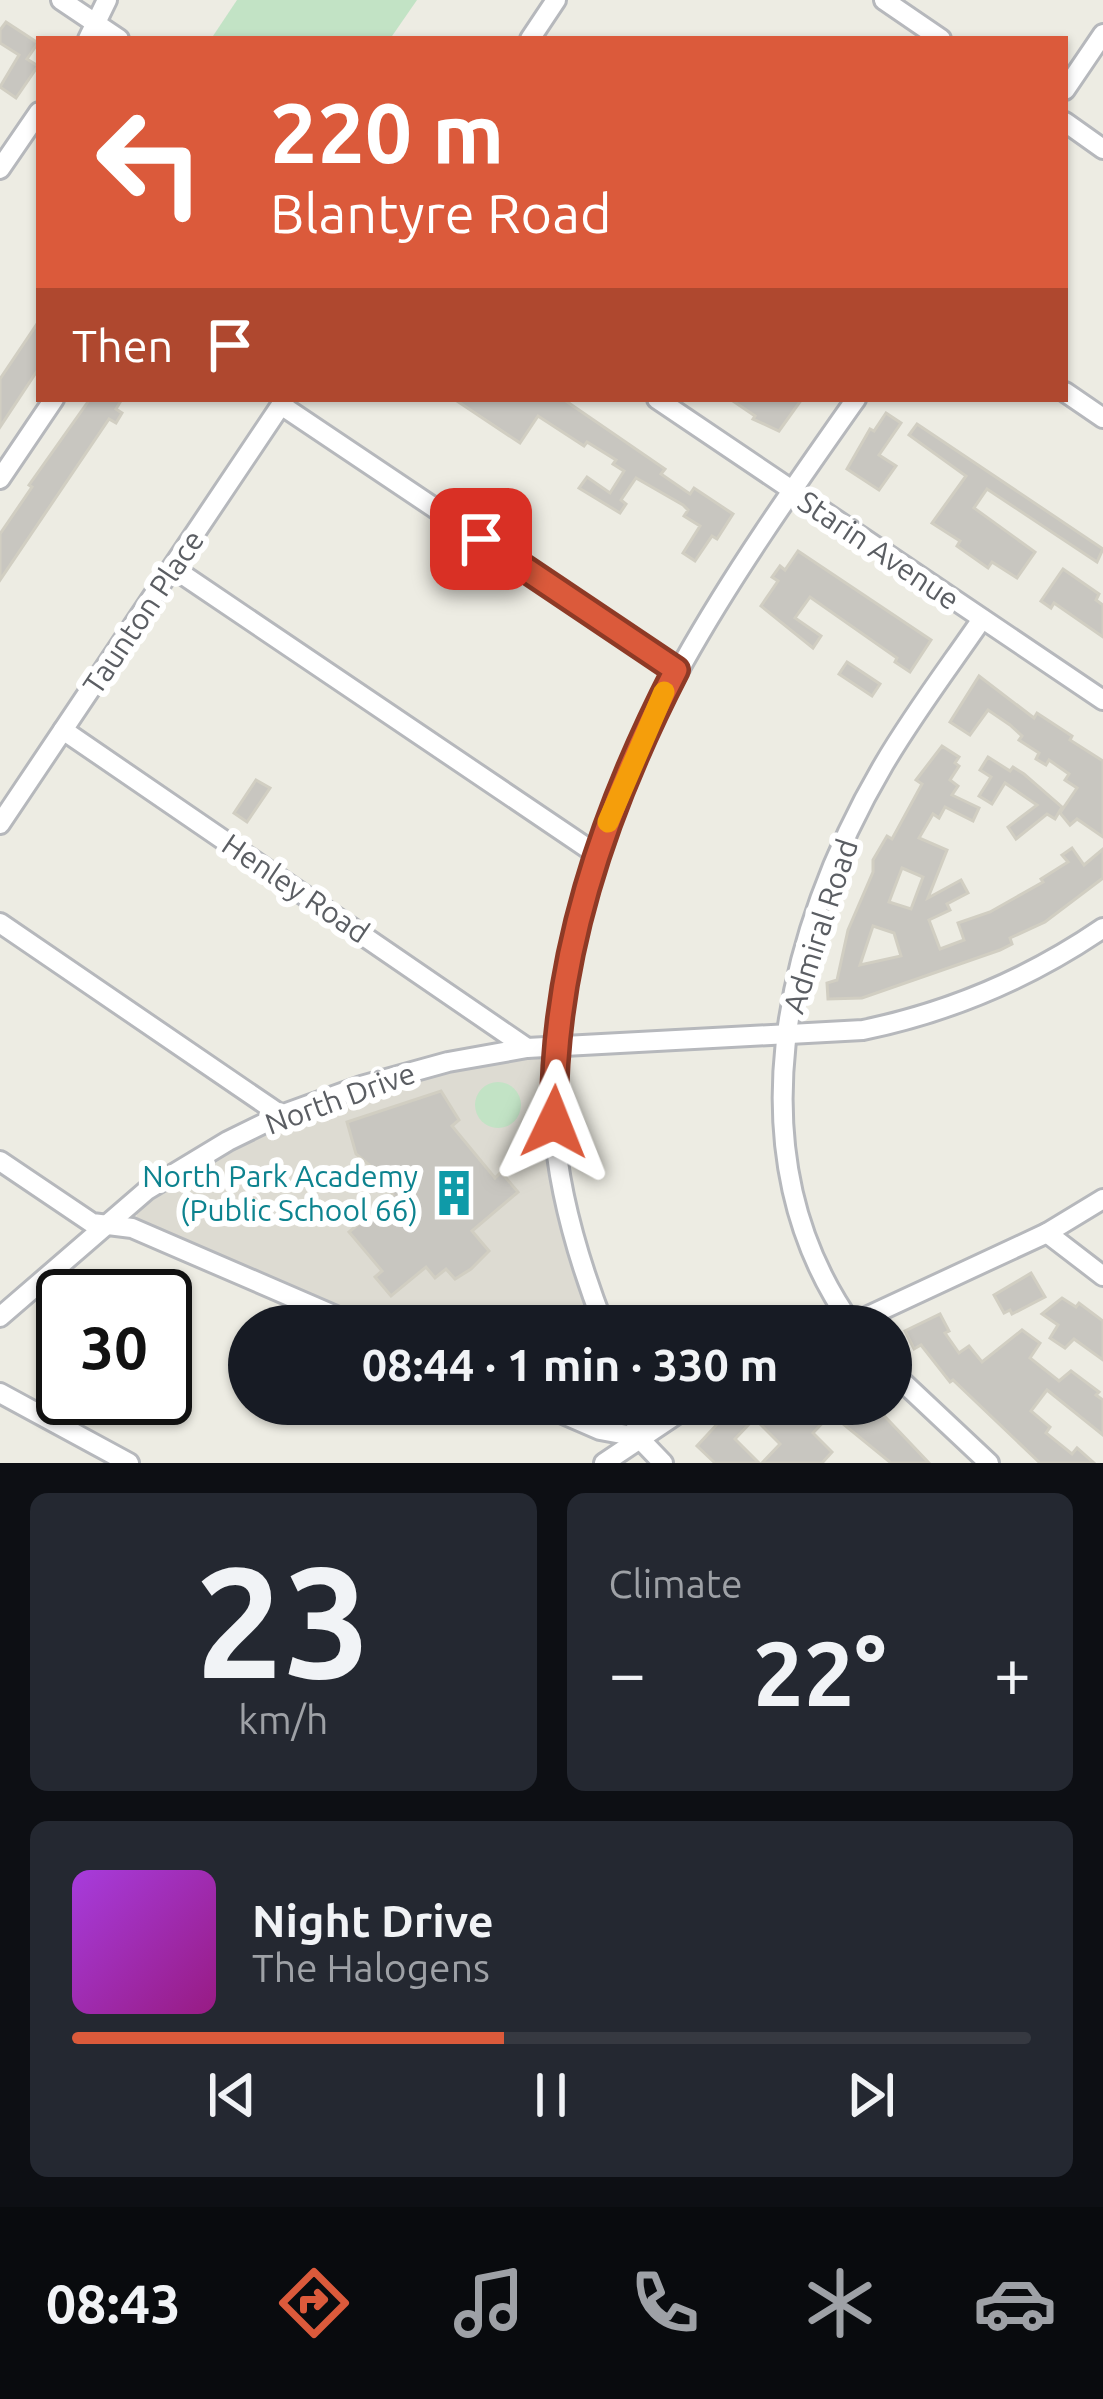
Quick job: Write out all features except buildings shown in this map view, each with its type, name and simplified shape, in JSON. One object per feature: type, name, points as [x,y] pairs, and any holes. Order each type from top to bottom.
[{"type":"street","points":[[61,0],[92,31],[107,0]]},
{"type":"street","points":[[538,36],[556,0]]},
{"type":"street","points":[[884,0],[937,36]]},
{"type":"street","points":[[1068,86],[1103,34]]},
{"type":"street","points":[[0,169],[36,116]]},
{"type":"street","points":[[1068,124],[1103,148]]},
{"type":"street","points":[[1068,394],[1103,418]]},
{"type":"street","points":[[0,479],[52,402]]},
{"type":"street","points":[[283,402],[676,670]]},
{"type":"street","name":"Taunton Place","points":[[0,824],[283,402]]},
{"type":"street","name":"Starin Avenue","points":[[661,402],[1103,700]]},
{"type":"street","points":[[596,1305],[557,1160],[553,1083],[565,975],[596,854],[633,757],[676,670],[854,402]]},
{"type":"street","points":[[173,568],[596,854]]},
{"type":"street","name":"Admiral Road","points":[[840,1305],[807,1244],[788,1179],[780,1106],[786,1037],[813,926],[849,832],[885,762],[982,619]]},
{"type":"street","name":"Henley Road","points":[[63,730],[527,1048]]},
{"type":"street","points":[[0,923],[280,1115]]},
{"type":"street","points":[[557,1045],[863,1030],[950,1007],[1029,972],[1103,928]]},
{"type":"street","name":"North Drive","points":[[0,1317],[103,1226],[186,1165],[280,1115],[404,1072],[557,1045]]},
{"type":"street","points":[[0,1161],[92,1223],[132,1228],[310,1305]]},
{"type":"street","points":[[894,1305],[1047,1233],[1103,1199]]},
{"type":"street","points":[[1047,1233],[1103,1276]]},
{"type":"street","points":[[912,1391],[989,1463]]},
{"type":"street","points":[[0,1393],[129,1463]]},
{"type":"street","points":[[588,1425],[638,1437],[663,1463]]},
{"type":"street","points":[[637,1425],[638,1437]]},
{"type":"street","points":[[604,1463],[658,1425]]},
{"type":"shaded area","points":[[542,1057],[564,1230],[587,1305],[333,1305],[136,1219],[137,1212],[175,1184],[233,1149],[363,1092],[494,1060]]},
{"type":"green space","points":[[237,0],[417,0],[392,36],[213,36]]},
{"type":"green space","points":[[498,1082],[514,1089],[521,1105],[514,1121],[498,1128],[482,1121],[475,1105],[482,1089]]},
{"type":"slow traffic","points":[[608,822],[664,692]]},
{"type":"place","name":"North Park Academy (Public School 66)","points":[[454,1193]]},
{"type":"route","points":[[481,539],[676,670],[620,788],[579,914],[560,1010],[554,1122]]}]
